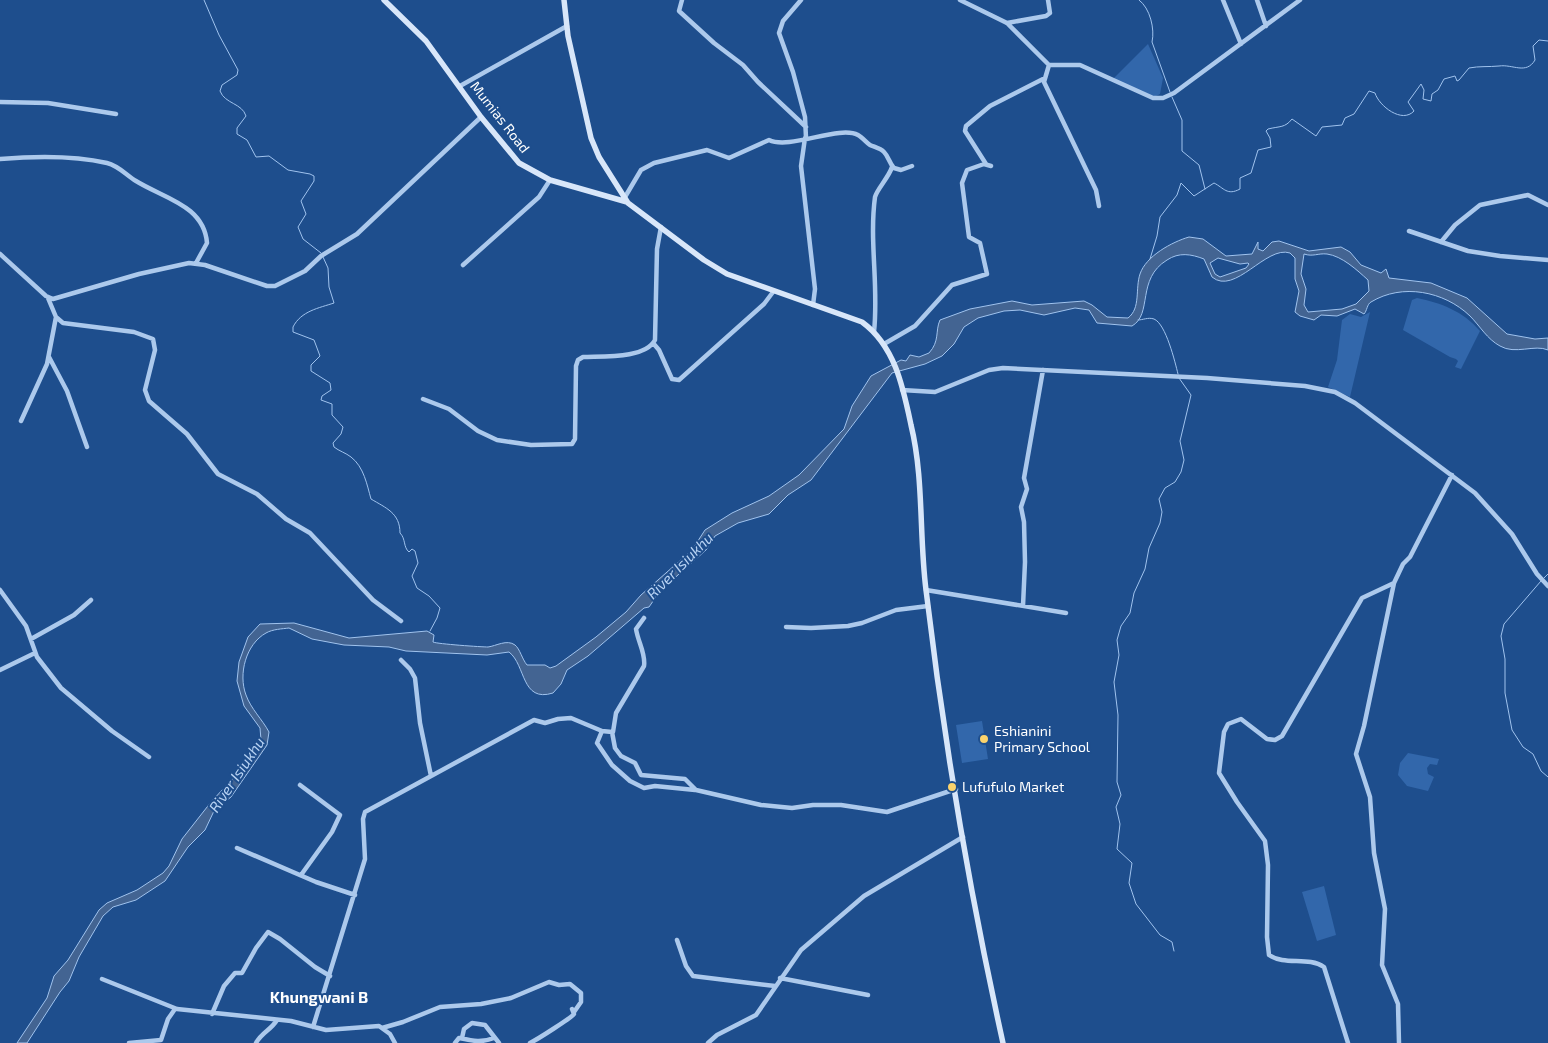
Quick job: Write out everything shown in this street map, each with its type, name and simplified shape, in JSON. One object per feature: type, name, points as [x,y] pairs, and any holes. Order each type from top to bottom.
[{"type":"street","name":"Mumias Road","points":[[384,0],[426,41],[481,117],[519,163],[550,180],[626,199]]},
{"type":"street","points":[[564,0],[567,26],[590,138],[599,157],[626,199],[718,269],[773,292],[854,318],[874,332],[884,344],[894,363],[916,445],[928,606],[981,945],[1003,1043]]},
{"type":"street","points":[[682,0],[679,10],[714,43],[743,65],[758,82],[806,127]]},
{"type":"street","points":[[801,0],[783,21],[779,33],[793,72],[806,127],[801,166],[815,289],[813,305]]},
{"type":"street","points":[[960,0],[1006,23],[1049,66],[1080,65],[1149,97],[1163,98],[1181,88],[1300,0]]},
{"type":"street","points":[[1006,23],[1050,14],[1048,0]]},
{"type":"street","points":[[1223,0],[1241,44]]},
{"type":"street","points":[[1257,0],[1266,26]]},
{"type":"street","points":[[460,86],[567,26]]},
{"type":"street","points":[[884,344],[914,326],[952,285],[987,274],[980,243],[969,237],[962,183],[967,170],[988,165],[965,127],[990,106],[1043,79],[1049,66]]},
{"type":"street","points":[[1043,79],[1096,190],[1099,206]]},
{"type":"street","points":[[0,102],[48,103],[116,114]]},
{"type":"street","points":[[48,298],[55,299],[139,274],[196,263],[272,287],[307,270],[322,255],[361,230],[481,117]]},
{"type":"street","points":[[626,199],[642,170],[654,163],[708,150],[729,158],[768,141],[776,144],[806,138],[816,139],[848,132],[857,134],[884,152],[892,167],[901,170],[912,166]]},
{"type":"street","points":[[0,159],[54,157],[114,165],[135,181],[181,205],[200,222],[207,244],[196,263]]},
{"type":"street","points":[[874,332],[876,305],[873,229],[875,195],[887,180],[892,167]]},
{"type":"street","points":[[463,265],[538,197],[550,180]]},
{"type":"street","points":[[1441,242],[1455,225],[1480,205],[1528,195],[1548,206]]},
{"type":"street","points":[[423,399],[450,409],[478,431],[497,440],[531,444],[568,445],[575,439],[576,366],[578,360],[583,357],[628,354],[644,350],[653,343],[656,333],[657,249],[661,227]]},
{"type":"street","points":[[1409,231],[1468,251],[1548,260]]},
{"type":"street","points":[[0,254],[48,298],[56,317],[63,323],[134,332],[153,339],[156,350],[145,390],[149,402],[187,434],[218,474],[257,494],[286,519],[310,533],[373,600],[401,621]]},
{"type":"street","points":[[653,343],[660,350],[672,379],[679,380],[749,319],[769,300],[773,292]]},
{"type":"street","points":[[21,421],[49,357],[56,317]]},
{"type":"street","points":[[49,357],[64,384],[87,447]]},
{"type":"street","points":[[902,390],[940,390],[994,368],[1207,378],[1326,389],[1355,403],[1452,475],[1493,511],[1548,586]]},
{"type":"street","points":[[1023,606],[1025,562],[1024,522],[1021,508],[1026,493],[1024,478],[1043,370]]},
{"type":"street","points":[[1399,1043],[1398,1004],[1382,966],[1386,910],[1374,853],[1370,797],[1356,754],[1364,726],[1394,583],[1452,475]]},
{"type":"street","points":[[1348,1043],[1324,968],[1315,963],[1283,960],[1268,955],[1266,937],[1268,880],[1265,841],[1225,784],[1219,768],[1224,732],[1228,724],[1233,720],[1241,719],[1267,739],[1275,740],[1282,736],[1362,598],[1394,583]]},
{"type":"street","points":[[0,590],[22,619],[35,653],[64,692],[112,731],[149,757]]},
{"type":"street","points":[[926,590],[1066,613]]},
{"type":"street","points":[[31,639],[74,615],[91,600]]},
{"type":"street","points":[[786,626],[811,628],[848,626],[862,624],[896,610],[928,606]]},
{"type":"street","points":[[644,618],[636,629],[645,660],[644,666],[616,712],[613,732],[615,748],[621,756],[637,765],[641,775],[685,779],[696,790]]},
{"type":"street","points":[[0,670],[35,653]]},
{"type":"street","points":[[401,660],[410,669],[414,678],[420,724],[431,776]]},
{"type":"street","points":[[313,1027],[365,859],[363,819],[365,812],[534,720],[545,723],[558,718],[572,718],[602,732],[613,732]]},
{"type":"street","points":[[602,732],[597,743],[612,765],[630,781],[644,788],[655,786],[696,790],[777,807],[841,805],[888,812],[956,790]]},
{"type":"street","points":[[300,785],[340,815],[332,832],[301,875]]},
{"type":"street","points":[[708,1043],[717,1035],[756,1015],[780,978],[802,950],[864,896],[963,837]]},
{"type":"street","points":[[237,848],[355,895]]},
{"type":"street","points":[[212,1014],[227,981],[235,973],[242,973],[256,948],[268,932],[280,939],[316,968],[330,976]]},
{"type":"street","points":[[677,940],[686,966],[693,976],[775,986]]},
{"type":"street","points":[[780,978],[868,995]]},
{"type":"street","points":[[102,979],[175,1009],[276,1020],[338,1031],[367,1026],[382,1028],[440,1007],[481,1004],[511,998],[549,982],[559,985],[570,984],[580,993],[581,1002],[573,1010],[571,1018],[530,1043]]},
{"type":"street","points":[[129,1043],[161,1040],[168,1019],[175,1009]]},
{"type":"street","points":[[256,1043],[264,1031],[273,1027],[276,1020]]},
{"type":"street","points":[[462,1038],[464,1029],[472,1023],[485,1025],[499,1043]]},
{"type":"street","points":[[390,1034],[394,1025]]},
{"type":"street","points":[[382,1028],[390,1034],[395,1043]]},
{"type":"street","points":[[455,1043],[459,1038],[485,1042],[494,1038]]},
{"type":"shaded area","points":[[1148,44],[1163,78],[1160,94],[1154,97],[1113,79]]},
{"type":"shaded area","points":[[1417,298],[1435,302],[1459,313],[1480,331],[1461,369],[1455,367],[1458,361],[1456,359],[1403,330],[1412,300]]},
{"type":"shaded area","points":[[1370,312],[1350,397],[1328,387],[1337,360],[1342,320],[1350,314],[1361,317]]},
{"type":"shaded area","points":[[982,721],[988,759],[962,763],[956,725]]},
{"type":"shaded area","points":[[1408,753],[1439,759],[1437,765],[1430,764],[1427,768],[1428,774],[1434,777],[1428,791],[1407,786],[1398,775],[1400,763]]},
{"type":"shaded area","points":[[1324,886],[1336,935],[1317,941],[1302,892]]},
{"type":"water","name":"River Isiukhu","points":[[1189,237],[1203,239],[1226,256],[1252,254],[1258,242],[1258,249],[1263,251],[1272,242],[1279,241],[1309,251],[1341,247],[1350,252],[1361,265],[1381,273],[1386,269],[1389,278],[1431,283],[1467,298],[1507,334],[1535,339],[1548,338],[1548,350],[1543,348],[1506,349],[1491,340],[1460,307],[1422,292],[1409,291],[1383,296],[1370,303],[1364,314],[1355,309],[1337,316],[1321,315],[1314,320],[1300,316],[1295,312],[1299,291],[1295,279],[1295,258],[1290,253],[1271,256],[1240,276],[1231,280],[1221,281],[1212,277],[1204,259],[1190,255],[1176,256],[1157,268],[1151,277],[1142,313],[1132,326],[1097,323],[1089,310],[1075,308],[1044,315],[1020,310],[1004,311],[978,318],[964,327],[954,344],[942,356],[925,364],[892,373],[811,480],[788,495],[769,514],[738,523],[715,536],[706,550],[660,591],[649,607],[644,608],[588,656],[567,670],[561,684],[553,693],[543,695],[535,693],[529,688],[519,665],[509,652],[487,655],[406,651],[389,647],[344,645],[312,639],[289,628],[269,632],[253,644],[246,660],[243,678],[248,700],[269,732],[267,745],[231,797],[214,811],[205,830],[188,847],[165,881],[136,900],[113,907],[103,916],[79,957],[69,981],[27,1043],[17,1043],[47,998],[54,976],[68,960],[99,910],[107,903],[137,890],[163,873],[169,866],[182,839],[211,802],[237,774],[261,740],[260,728],[244,706],[237,681],[239,662],[248,637],[260,624],[294,623],[349,638],[427,631],[434,635],[433,642],[436,643],[488,647],[512,643],[517,647],[527,665],[545,665],[550,668],[556,666],[626,612],[641,595],[692,550],[705,530],[732,513],[769,496],[799,475],[844,429],[852,406],[871,376],[901,360],[906,361],[910,355],[919,357],[929,353],[935,344],[940,320],[970,309],[1012,301],[1032,305],[1084,301],[1107,317],[1128,318],[1135,309],[1140,274],[1143,267],[1160,251]],"holes":[[[1304,254],[1327,254],[1344,260],[1368,280],[1369,291],[1356,304],[1342,309],[1308,312],[1304,305],[1306,289],[1301,274]],[[1218,258],[1240,264],[1249,264],[1246,268],[1220,277],[1215,274],[1210,263]]]},
{"type":"waterway","points":[[204,0],[219,35],[238,70],[237,75],[222,85],[220,91],[226,99],[241,108],[246,116],[237,128],[237,134],[247,140],[256,157],[269,156],[288,170],[314,176],[314,181],[301,201],[306,214],[298,227],[303,239],[321,253]]},
{"type":"waterway","points":[[1139,0],[1149,13],[1153,31],[1152,42],[1170,92]]},
{"type":"waterway","points":[[1150,259],[1160,217],[1177,195],[1181,183],[1194,196],[1214,183],[1232,192],[1240,189],[1240,178],[1251,173],[1258,150],[1271,147],[1270,138],[1266,131],[1268,129],[1284,125],[1292,119],[1316,136],[1322,127],[1342,125],[1345,118],[1354,114],[1369,91],[1375,93],[1386,108],[1403,116],[1414,111],[1408,102],[1421,84],[1424,90],[1423,99],[1431,101],[1432,94],[1438,90],[1444,79],[1455,76],[1457,81],[1469,68],[1528,67],[1535,60],[1533,46],[1539,40],[1548,41]]},
{"type":"waterway","points":[[1172,97],[1182,120],[1182,151],[1199,165],[1205,189]]},
{"type":"waterway","points":[[323,257],[328,268],[329,287],[334,303],[301,317],[293,327],[293,332],[314,340],[320,356],[311,365],[311,371],[330,383],[331,390],[322,396],[321,400],[332,404],[332,415],[343,427],[341,434],[333,443],[334,447],[349,456],[359,466],[371,499],[387,508],[395,516],[407,550],[409,552],[412,549],[415,551],[418,563],[412,576],[417,588],[429,596],[440,608],[430,631]]},
{"type":"waterway","points":[[1138,320],[1152,318],[1158,322],[1166,335],[1178,374]]},
{"type":"waterway","points":[[1174,951],[1172,942],[1160,935],[1136,904],[1129,883],[1132,863],[1117,849],[1120,824],[1116,807],[1121,795],[1117,782],[1118,715],[1114,682],[1119,655],[1117,640],[1121,626],[1130,613],[1134,593],[1145,569],[1149,548],[1160,523],[1162,512],[1159,499],[1165,488],[1175,482],[1181,472],[1184,460],[1180,441],[1191,395],[1179,378]]},
{"type":"waterway","points":[[1544,578],[1548,574]]},
{"type":"waterway","points":[[1541,581],[1504,624],[1501,636],[1505,659],[1505,693],[1512,730],[1523,747],[1533,754],[1541,771],[1548,777]]},
{"type":"place","name":"Eshianini Primary School","points":[[984,739]]},
{"type":"place","name":"Lufufulo Market","points":[[952,787]]},
{"type":"district","name":"Khungwani B","points":[[319,997]]}]
